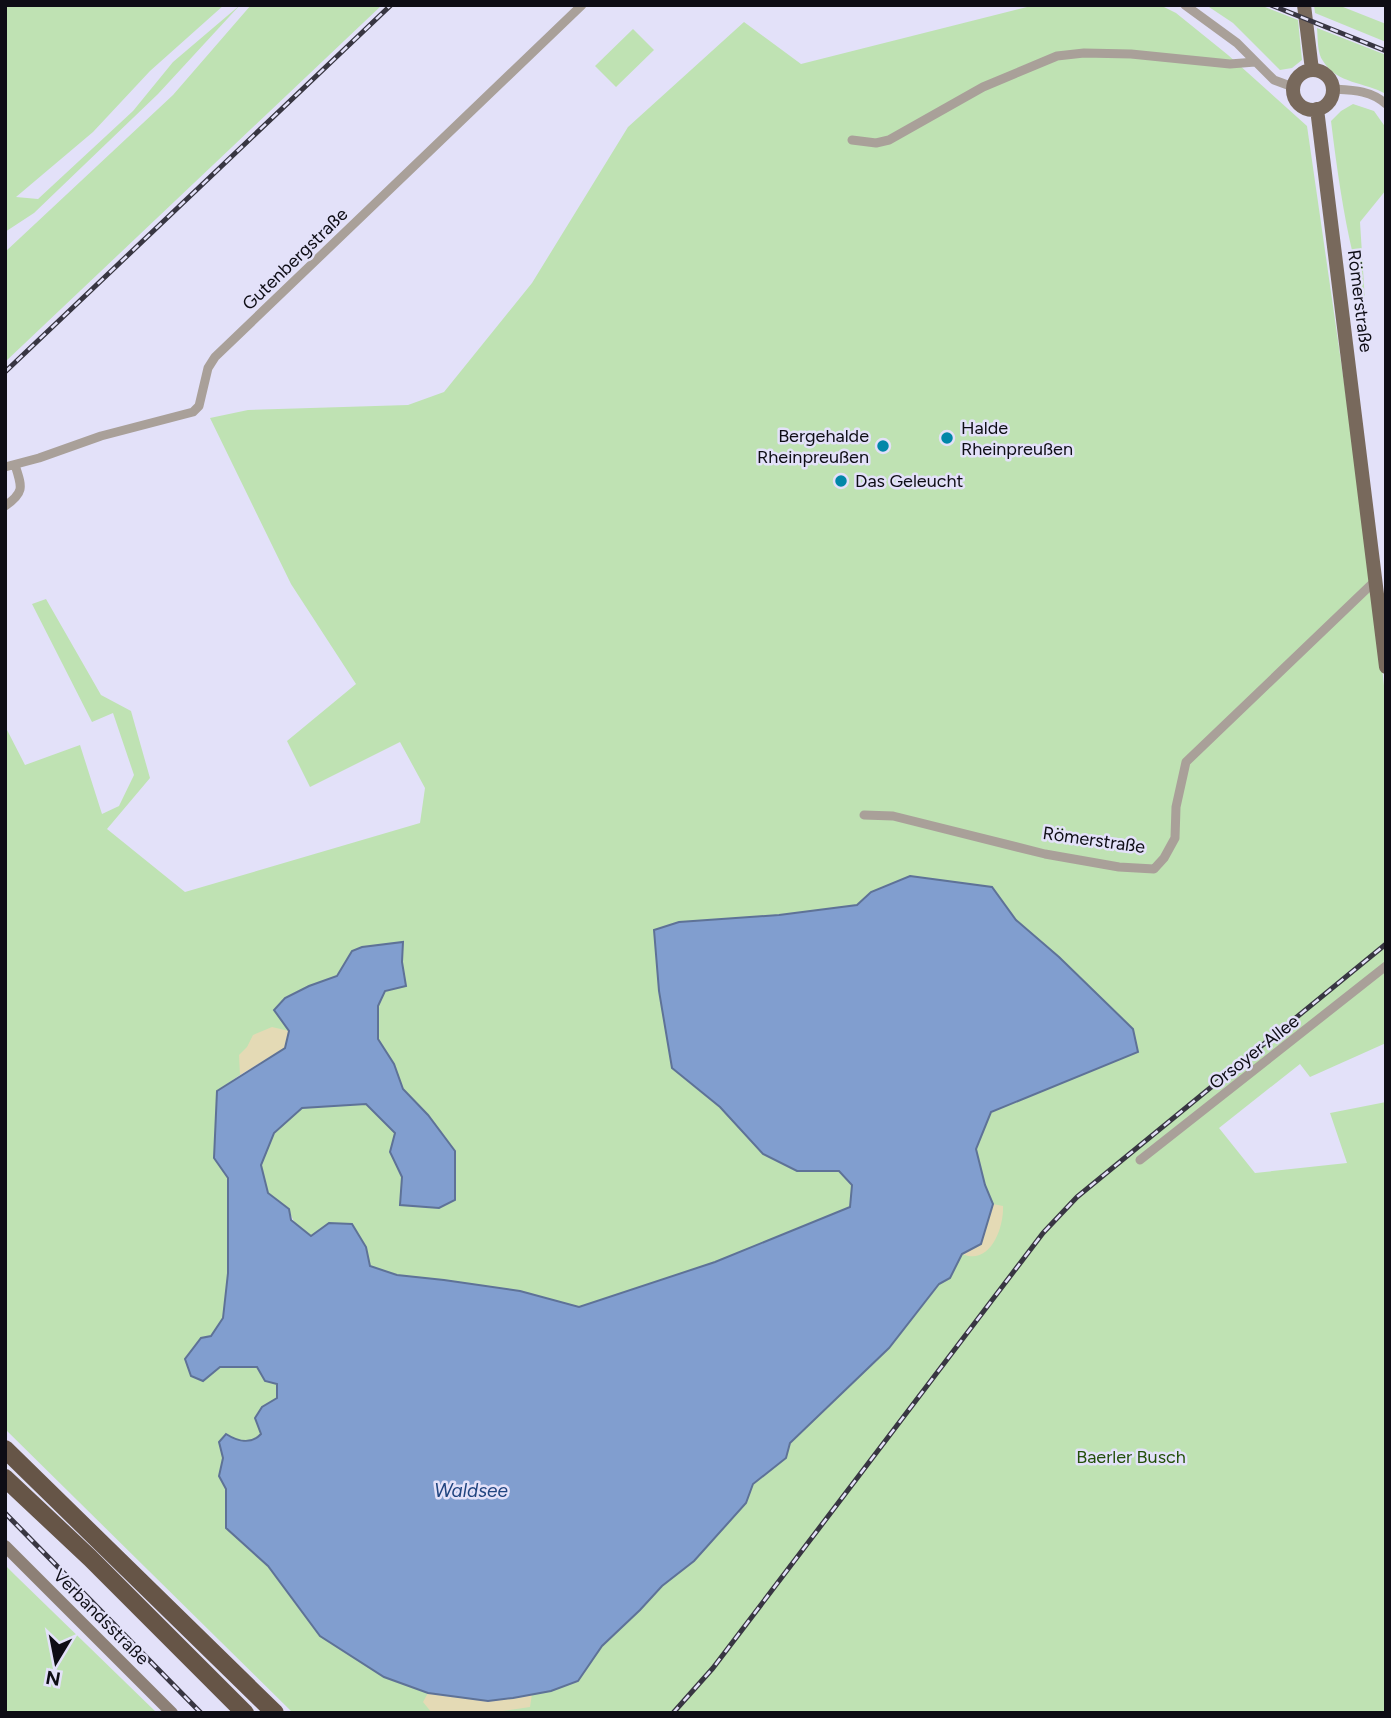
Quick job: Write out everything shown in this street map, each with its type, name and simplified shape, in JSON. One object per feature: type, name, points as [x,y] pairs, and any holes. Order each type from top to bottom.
[{"type":"highway","points":[[5,1449],[275,1713]]},
{"type":"highway","points":[[5,1478],[90,1558],[245,1713]]},
{"type":"main road","points":[[1304,5],[1312,70]]},
{"type":"main road","points":[[1312,70],[1324,73],[1333,89],[1330,100],[1317,110],[1299,104],[1293,93],[1297,77],[1312,70]]},
{"type":"main road","name":"Römerstraße","points":[[1317,110],[1386,667]]},
{"type":"main road","name":"Verbandsstraße","points":[[5,1546],[172,1713]]},
{"type":"street","name":"Gutenbergstraße","points":[[10,466],[101,436],[193,412],[199,406],[208,368],[215,357],[582,5]]},
{"type":"street","points":[[1185,5],[1230,37],[1274,80],[1293,87]]},
{"type":"street","points":[[852,140],[876,143],[889,140],[983,87],[1057,56],[1084,53],[1130,54],[1230,64],[1255,62]]},
{"type":"street","points":[[1333,89],[1378,96],[1386,104]]},
{"type":"street","points":[[5,506],[20,493],[22,485],[10,466]]},
{"type":"street","name":"Römerstraße","points":[[864,815],[893,817],[1081,861],[1154,869],[1164,858],[1175,838],[1176,807],[1186,762],[1376,580]]},
{"type":"street","name":"Orsoyer Allee","points":[[1140,1160],[1386,966]]},
{"type":"green space","points":[[5,5],[224,5],[150,71],[93,132],[16,197],[38,199],[133,111],[173,62],[240,5],[158,94],[34,213],[5,232]]},
{"type":"green space","points":[[251,5],[382,5],[5,362],[5,252],[173,95]]},
{"type":"green space","name":"Baerler Busch","points":[[1035,5],[1160,5],[1176,13],[1228,55],[1307,126],[1374,590],[1386,705],[1386,1043],[1310,1077],[1300,1064],[1219,1128],[1255,1173],[1347,1163],[1330,1113],[1386,1102],[1386,1713],[293,1713],[5,1429],[5,726],[25,765],[80,745],[102,814],[119,806],[134,775],[113,713],[92,722],[32,604],[46,599],[101,695],[131,711],[150,778],[107,829],[185,892],[420,823],[425,788],[400,742],[310,787],[287,741],[356,684],[291,584],[210,418],[248,410],[408,405],[444,392],[532,283],[628,127],[744,22],[801,64]],"holes":[[[992,887],[1016,920],[1059,957],[1133,1029],[1138,1052],[991,1112],[976,1149],[993,1204],[958,1259],[950,1278],[939,1284],[889,1348],[790,1443],[786,1458],[753,1484],[746,1503],[694,1561],[662,1586],[602,1646],[578,1681],[551,1691],[488,1701],[320,1636],[268,1566],[226,1528],[226,1489],[219,1476],[223,1458],[240,1442],[257,1439],[261,1434],[262,1407],[277,1398],[277,1384],[265,1381],[257,1367],[220,1367],[185,1358],[201,1338],[211,1336],[223,1318],[228,1273],[228,1178],[215,1158],[217,1091],[240,1075],[289,1031],[274,1010],[285,998],[337,976],[352,952],[403,942],[402,962],[406,986],[385,991],[378,1006],[378,1039],[394,1064],[403,1089],[428,1115],[455,1151],[455,1200],[402,1177],[390,1152],[395,1133],[366,1104],[302,1108],[274,1133],[261,1165],[268,1193],[289,1209],[300,1228],[320,1238],[366,1247],[370,1266],[397,1275],[520,1291],[579,1307],[715,1262],[850,1207],[852,1185],[839,1171],[797,1170],[672,1068],[659,991],[655,930],[857,905],[871,892]]]},
{"type":"green space","points":[[1206,5],[1260,5],[1298,20],[1302,60],[1292,68],[1280,70],[1233,23]]},
{"type":"green space","points":[[1314,5],[1338,5],[1386,24],[1386,42],[1315,13]]},
{"type":"green space","points":[[1317,28],[1386,55],[1386,94],[1344,78],[1329,69],[1320,54]]},
{"type":"green space","points":[[633,29],[654,50],[616,87],[595,66]]},
{"type":"green space","points":[[1353,104],[1374,111],[1386,128],[1386,190],[1360,222],[1365,301],[1344,212],[1331,121]]},
{"type":"green space","points":[[5,1565],[16,1576],[157,1713],[5,1713]]},
{"type":"sand","points":[[272,1027],[289,1031],[285,1048],[240,1075],[239,1055],[253,1035]]},
{"type":"sand","points":[[993,1204],[1003,1206],[1003,1215],[993,1243],[980,1255],[962,1254],[981,1244]]},
{"type":"sand","points":[[428,1693],[488,1701],[532,1694],[530,1707],[489,1713],[432,1713],[423,1702]]},
{"type":"water","name":"Waldsee","points":[[910,876],[992,887],[1016,920],[1059,957],[1133,1029],[1138,1052],[991,1112],[976,1149],[993,1204],[981,1244],[962,1254],[950,1278],[939,1284],[889,1348],[790,1443],[786,1458],[753,1484],[746,1503],[694,1561],[662,1586],[602,1646],[578,1681],[551,1691],[488,1701],[428,1693],[384,1677],[320,1636],[268,1566],[226,1528],[226,1489],[219,1476],[223,1458],[219,1442],[226,1434],[244,1441],[253,1440],[261,1434],[255,1418],[262,1407],[277,1398],[277,1384],[265,1381],[257,1367],[220,1367],[203,1381],[191,1376],[185,1359],[201,1338],[211,1336],[223,1318],[228,1273],[228,1178],[214,1158],[217,1091],[285,1048],[289,1031],[274,1010],[285,998],[337,976],[352,951],[362,947],[403,942],[402,962],[406,986],[385,991],[378,1006],[378,1039],[394,1064],[403,1089],[428,1115],[455,1151],[455,1200],[439,1208],[400,1205],[402,1177],[390,1152],[395,1133],[366,1104],[302,1108],[274,1133],[261,1165],[268,1193],[289,1209],[291,1220],[311,1236],[329,1223],[352,1224],[366,1247],[370,1266],[397,1275],[520,1291],[579,1307],[715,1262],[850,1207],[852,1185],[839,1171],[797,1171],[763,1154],[720,1107],[672,1068],[659,991],[654,930],[679,922],[779,915],[857,905],[871,892]]},
{"type":"railway","points":[[5,372],[391,5]]},
{"type":"railway","points":[[1271,5],[1386,51]]},
{"type":"railway","points":[[673,1713],[713,1668],[1043,1233],[1077,1197],[1386,944]]},
{"type":"railway","points":[[5,1513],[201,1713]]},
{"type":"place","name":"Halde Rheinpreußen","points":[[947,438]]},
{"type":"place","name":"Bergehalde Rheinpreußen","points":[[883,446]]},
{"type":"place","name":"Das Geleucht","points":[[841,481]]}]
